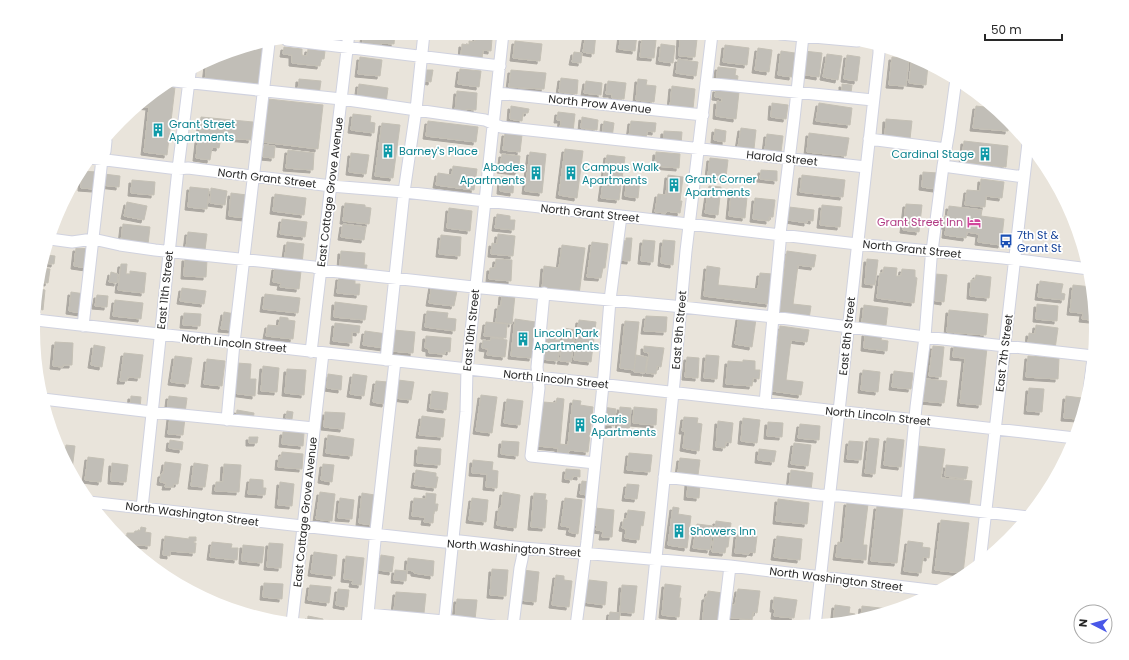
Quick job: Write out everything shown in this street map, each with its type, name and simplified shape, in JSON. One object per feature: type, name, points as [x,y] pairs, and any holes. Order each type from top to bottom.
[{"type":"street","name":"East Cottage Grove Avenue","points":[[311,352],[349,40]]},
{"type":"street","points":[[368,620],[391,361],[395,278],[404,192],[416,110],[423,40]]},
{"type":"street","name":"East 10th Street","points":[[444,620],[466,412],[466,369],[483,210],[486,202],[502,40]]},
{"type":"street","name":"East 9th Street","points":[[649,620],[689,224],[711,40]]},
{"type":"street","points":[[765,403],[780,234],[803,40]]},
{"type":"street","points":[[299,42],[500,66]]},
{"type":"street","points":[[227,420],[234,343],[270,47]]},
{"type":"street","name":"East 8th Street","points":[[816,619],[879,51]]},
{"type":"street","name":"Harold Street","points":[[189,78],[264,91],[341,99],[485,120],[500,127],[866,167]]},
{"type":"street","name":"East 11th Street","points":[[142,508],[189,78]]},
{"type":"street","points":[[706,83],[873,100]]},
{"type":"street","points":[[907,503],[925,337],[932,251],[955,86]]},
{"type":"street","name":"North Prow Avenue","points":[[497,93],[703,116]]},
{"type":"street","points":[[869,139],[946,148]]},
{"type":"street","points":[[83,326],[102,159],[105,147]]},
{"type":"street","name":"East 7th Street","points":[[981,556],[1027,151]]},
{"type":"street","name":"North Grant Street","points":[[96,159],[178,169],[188,168],[331,186],[404,192],[1082,268]]},
{"type":"street","points":[[943,166],[1024,177]]},
{"type":"street","points":[[577,620],[595,463],[610,300],[621,216]]},
{"type":"street","points":[[54,240],[72,242],[93,239],[120,246],[314,267],[321,270],[773,317],[1088,356]]},
{"type":"street","points":[[544,294],[537,367],[539,388],[531,456],[595,463]]},
{"type":"street","name":"North Lincoln Street","points":[[40,321],[1068,437]]},
{"type":"street","name":"East Cottage Grove Avenue","points":[[293,618],[323,353]]},
{"type":"street","points":[[49,400],[152,412],[314,428]]},
{"type":"street","points":[[664,477],[1021,516]]},
{"type":"street","name":"North Washington Street","points":[[97,503],[376,535],[452,542],[460,541],[730,566],[927,590]]},
{"type":"street","points":[[514,620],[524,548]]},
{"type":"street","points":[[724,620],[730,566]]},
{"type":"street","points":[[368,614],[414,620]]},
{"type":"building","points":[[363,40],[394,40],[394,44],[381,43],[381,49],[362,47]]},
{"type":"building","points":[[475,40],[492,40],[491,51],[483,50],[482,59],[461,56],[462,44],[469,45],[469,41],[475,42]]},
{"type":"building","points":[[585,40],[595,40],[594,54],[583,52]]},
{"type":"building","points":[[620,40],[636,40],[635,51],[619,49]]},
{"type":"building","points":[[642,40],[656,40],[654,58],[640,57]]},
{"type":"building","points":[[680,40],[697,40],[695,57],[679,56]]},
{"type":"building","points":[[515,41],[542,44],[540,61],[513,58]]},
{"type":"building","points":[[661,44],[675,46],[673,63],[659,61]]},
{"type":"building","points":[[725,45],[749,48],[747,65],[723,62]]},
{"type":"building","points":[[284,47],[302,49],[302,55],[307,56],[308,49],[325,51],[324,59],[321,59],[320,66],[292,63],[292,55],[283,54]]},
{"type":"building","points":[[264,48],[259,88],[205,81],[206,68],[237,55]]},
{"type":"building","points":[[758,48],[772,50],[769,72],[755,70]]},
{"type":"building","points":[[781,51],[795,53],[792,77],[778,75]]},
{"type":"building","points":[[804,51],[822,53],[819,77],[801,74]]},
{"type":"building","points":[[574,52],[582,53],[581,63],[572,62]]},
{"type":"building","points":[[827,54],[842,56],[838,80],[823,77]]},
{"type":"building","points":[[847,55],[860,57],[857,81],[844,79]]},
{"type":"building","points":[[360,57],[382,60],[380,76],[358,74]]},
{"type":"building","points":[[892,57],[898,57],[909,61],[906,86],[889,85]]},
{"type":"building","points":[[678,59],[698,62],[696,76],[676,73]]},
{"type":"building","points":[[911,63],[927,70],[926,85],[909,83]]},
{"type":"building","points":[[718,67],[736,69],[735,75],[738,76],[737,84],[716,82]]},
{"type":"building","points":[[460,69],[481,71],[479,87],[458,84]]},
{"type":"building","points":[[425,70],[433,70],[431,82],[425,81]]},
{"type":"building","points":[[511,70],[546,73],[544,89],[509,87]]},
{"type":"building","points":[[561,78],[578,80],[577,94],[559,92]]},
{"type":"building","points":[[299,79],[321,81],[319,95],[298,93]]},
{"type":"building","points":[[638,79],[647,80],[646,85],[656,86],[654,102],[636,100]]},
{"type":"building","points":[[586,81],[602,83],[601,95],[584,93]]},
{"type":"building","points":[[608,81],[626,83],[624,99],[612,98],[612,94],[606,94]]},
{"type":"building","points":[[359,84],[388,88],[386,103],[357,99]]},
{"type":"building","points":[[842,84],[852,85],[851,93],[842,92]]},
{"type":"building","points":[[672,86],[695,89],[693,109],[670,107]]},
{"type":"building","name":"Grant Street Apartments","points":[[175,87],[167,155],[144,152],[149,107],[145,107],[169,89]]},
{"type":"building","points":[[716,89],[739,92],[736,119],[716,116],[717,101],[722,102],[722,98],[715,97]]},
{"type":"building","points":[[457,91],[477,93],[476,110],[466,109],[465,113],[455,112]]},
{"type":"building","points":[[268,99],[323,105],[318,149],[263,142]]},
{"type":"building","points":[[772,103],[788,105],[786,119],[771,117]]},
{"type":"building","points":[[819,103],[852,108],[850,125],[816,121]]},
{"type":"building","points":[[511,106],[529,109],[528,113],[523,113],[522,121],[510,119]]},
{"type":"building","points":[[976,106],[984,107],[1008,129],[1008,131],[973,128]]},
{"type":"building","points":[[558,112],[575,114],[573,132],[560,130],[561,120],[557,120]]},
{"type":"building","points":[[353,114],[371,116],[370,122],[375,123],[374,133],[351,130]]},
{"type":"building","points":[[201,117],[253,122],[251,140],[199,135]]},
{"type":"building","points":[[582,117],[598,120],[597,130],[581,128]]},
{"type":"building","points":[[886,119],[912,121],[910,139],[885,137]]},
{"type":"building","points":[[428,121],[478,127],[476,142],[426,136]]},
{"type":"building","points":[[604,121],[614,123],[612,138],[602,137]]},
{"type":"building","points":[[631,121],[656,123],[655,132],[647,131],[646,139],[629,137]]},
{"type":"building","name":"Barney's Place","points":[[382,123],[400,125],[393,178],[375,176]]},
{"type":"building","points":[[741,128],[756,130],[754,149],[738,147]]},
{"type":"building","points":[[715,129],[726,131],[725,142],[714,140]]},
{"type":"building","points":[[664,131],[682,132],[681,145],[663,144]]},
{"type":"building","points":[[505,133],[522,135],[520,152],[503,150]]},
{"type":"building","points":[[809,133],[849,138],[846,156],[807,152]]},
{"type":"building","points":[[767,134],[783,136],[781,152],[765,150]]},
{"type":"building","points":[[198,140],[220,143],[219,148],[212,147],[210,160],[196,158]]},
{"type":"building","name":"Cardinal Stage","points":[[964,141],[1008,146],[1006,167],[962,162]]},
{"type":"building","points":[[264,145],[275,146],[274,158],[263,157]]},
{"type":"building","name":"Campus Walk Apartments","points":[[565,149],[583,151],[577,198],[559,195]]},
{"type":"building","points":[[288,150],[314,153],[313,170],[286,168]]},
{"type":"building","name":"Abodes Apartments","points":[[530,152],[546,154],[542,193],[525,191]]},
{"type":"building","points":[[656,152],[680,154],[679,168],[655,166]]},
{"type":"building","points":[[351,153],[369,155],[366,174],[349,172]]},
{"type":"building","points":[[502,154],[520,156],[518,172],[500,170]]},
{"type":"building","points":[[607,155],[625,157],[619,200],[601,198]]},
{"type":"building","points":[[710,158],[728,160],[726,177],[708,175]]},
{"type":"building","points":[[453,166],[477,169],[474,190],[436,185],[438,173],[452,175]]},
{"type":"building","points":[[761,170],[777,171],[777,181],[760,179]]},
{"type":"building","points":[[88,171],[97,172],[95,189],[81,188],[81,181]]},
{"type":"building","points":[[923,172],[938,173],[936,189],[922,187]]},
{"type":"building","points":[[104,174],[120,176],[119,187],[102,185]]},
{"type":"building","name":"Grant Corner Apartments","points":[[668,175],[683,177],[680,213],[666,211],[666,213],[655,212],[658,194],[666,195]]},
{"type":"building","points":[[802,175],[845,180],[843,197],[800,192]]},
{"type":"building","points":[[501,177],[514,178],[513,193],[500,191]]},
{"type":"building","points":[[627,177],[640,179],[638,198],[625,196]]},
{"type":"building","points":[[981,179],[1004,182],[1002,198],[986,196],[985,207],[965,205],[967,190],[980,191]]},
{"type":"building","points":[[132,180],[155,182],[154,195],[131,193]]},
{"type":"building","points":[[709,186],[721,187],[718,215],[705,213]]},
{"type":"building","points":[[190,187],[209,189],[207,209],[188,207]]},
{"type":"building","points":[[211,188],[227,191],[225,205],[210,203]]},
{"type":"building","points":[[231,193],[247,195],[246,218],[229,216]]},
{"type":"building","points":[[275,194],[306,198],[304,215],[273,211]]},
{"type":"building","points":[[731,195],[747,197],[745,218],[729,216]]},
{"type":"building","points":[[755,198],[775,200],[773,217],[769,217],[769,221],[753,219]]},
{"type":"building","points":[[127,202],[147,206],[144,220],[124,216]]},
{"type":"building","points":[[345,203],[365,205],[365,207],[371,208],[369,224],[343,221]]},
{"type":"building","points":[[906,204],[922,205],[919,232],[903,230]]},
{"type":"building","points":[[822,205],[842,207],[840,227],[820,225]]},
{"type":"building","name":"Grant Street Inn","points":[[949,206],[982,210],[981,216],[1004,219],[1001,245],[978,242],[979,234],[967,232],[966,238],[945,235],[946,226],[943,226],[945,216],[948,216]]},
{"type":"building","points":[[789,207],[814,210],[813,221],[807,220],[807,223],[788,220]]},
{"type":"building","points":[[449,208],[472,211],[470,231],[447,228]]},
{"type":"building","points":[[497,214],[510,216],[510,220],[515,220],[514,230],[495,228]]},
{"type":"building","points":[[282,219],[307,222],[305,237],[280,234]]},
{"type":"building","points":[[123,224],[150,227],[148,244],[121,241]]},
{"type":"building","points":[[343,224],[366,227],[364,240],[341,237]]},
{"type":"building","points":[[188,232],[207,234],[205,250],[186,248]]},
{"type":"building","points":[[498,234],[515,236],[513,256],[491,254],[492,243],[497,244]]},
{"type":"building","points":[[441,235],[461,237],[460,256],[439,254]]},
{"type":"building","points":[[626,238],[632,238],[630,261],[618,260],[620,240],[626,241]]},
{"type":"building","points":[[643,240],[655,241],[653,262],[641,261]]},
{"type":"building","points":[[663,240],[675,241],[673,265],[661,263]]},
{"type":"building","points":[[287,242],[304,244],[302,264],[284,262]]},
{"type":"building","points":[[592,242],[608,244],[605,268],[603,268],[601,278],[587,277]]},
{"type":"building","points":[[562,245],[585,248],[579,295],[542,290],[544,266],[559,268]]},
{"type":"building","points":[[76,248],[90,249],[88,268],[74,266]]},
{"type":"building","points":[[341,251],[365,253],[364,265],[367,265],[366,272],[355,271],[355,267],[340,266]]},
{"type":"building","points":[[787,251],[816,255],[814,267],[798,265],[793,304],[811,306],[809,319],[779,316]]},
{"type":"building","points":[[50,255],[55,256],[54,264],[48,264]]},
{"type":"building","points":[[185,258],[207,260],[206,277],[184,276]]},
{"type":"building","points":[[496,259],[512,260],[511,281],[489,279],[490,268],[495,268]]},
{"type":"building","points":[[867,259],[878,260],[875,285],[865,284]]},
{"type":"building","points":[[121,264],[127,264],[126,274],[130,274],[130,271],[146,273],[144,293],[118,290]]},
{"type":"building","points":[[707,266],[720,268],[718,285],[758,289],[760,273],[772,274],[769,304],[704,296]]},
{"type":"building","points":[[275,267],[301,271],[299,289],[280,287],[281,283],[273,282]]},
{"type":"building","points":[[884,267],[897,268],[896,276],[901,276],[902,269],[915,270],[915,277],[917,278],[914,303],[877,298],[880,273],[883,273]]},
{"type":"building","points":[[47,269],[50,269],[48,283],[44,282]]},
{"type":"building","points":[[111,272],[118,274],[117,283],[109,282]]},
{"type":"building","points":[[935,274],[947,275],[944,302],[932,300]]},
{"type":"building","points":[[976,275],[991,277],[989,298],[970,296],[971,280],[975,280]]},
{"type":"building","points":[[339,277],[355,279],[355,284],[360,284],[359,295],[337,293]]},
{"type":"building","points":[[1040,281],[1063,284],[1061,293],[1065,294],[1064,300],[1038,297]]},
{"type":"building","points":[[432,284],[442,285],[441,289],[457,291],[454,306],[429,303]]},
{"type":"building","points":[[1073,285],[1086,286],[1088,320],[1082,319],[1083,313],[1070,312]]},
{"type":"building","points":[[182,288],[206,291],[204,304],[180,301]]},
{"type":"building","points":[[43,290],[45,290],[43,310],[41,310]]},
{"type":"building","points":[[71,292],[85,294],[82,313],[69,311]]},
{"type":"building","points":[[265,294],[300,298],[298,313],[263,309]]},
{"type":"building","points":[[502,294],[515,295],[512,324],[496,322],[498,306],[501,306]]},
{"type":"building","points":[[97,295],[108,296],[107,307],[95,306]]},
{"type":"building","points":[[115,300],[143,303],[141,319],[113,316]]},
{"type":"building","points":[[335,302],[367,306],[365,320],[334,317]]},
{"type":"building","points":[[1037,304],[1058,306],[1057,321],[1036,319]]},
{"type":"building","points":[[864,305],[888,308],[886,325],[862,322]]},
{"type":"building","points":[[949,310],[988,314],[986,335],[947,332]]},
{"type":"building","points":[[427,311],[448,313],[447,318],[456,319],[455,331],[425,327]]},
{"type":"building","points":[[224,312],[235,314],[233,330],[221,329]]},
{"type":"building","points":[[184,313],[201,314],[200,326],[183,325]]},
{"type":"building","points":[[646,316],[667,317],[666,332],[644,331]]},
{"type":"building","points":[[280,317],[295,321],[293,339],[266,336],[268,325],[279,326]]},
{"type":"building","points":[[739,317],[756,319],[752,347],[735,344]]},
{"type":"building","name":"Lincoln Park Apartments","points":[[515,319],[536,322],[532,358],[511,356]]},
{"type":"building","points":[[579,320],[596,322],[591,362],[574,360]]},
{"type":"building","points":[[625,321],[639,322],[634,370],[620,368]]},
{"type":"building","points":[[486,322],[507,324],[506,338],[484,336]]},
{"type":"building","points":[[335,323],[360,326],[359,333],[352,332],[352,343],[333,341]]},
{"type":"building","points":[[1036,325],[1058,328],[1055,349],[1028,345],[1029,333],[1035,334]]},
{"type":"building","points":[[780,326],[809,330],[807,342],[791,340],[786,380],[803,382],[801,395],[772,391]]},
{"type":"building","points":[[564,328],[575,330],[571,362],[560,361]]},
{"type":"building","points":[[394,330],[415,332],[413,353],[392,351]]},
{"type":"building","points":[[365,331],[387,334],[385,348],[363,345]]},
{"type":"building","points":[[545,333],[555,334],[555,340],[560,340],[558,361],[542,359]]},
{"type":"building","points":[[865,333],[882,335],[881,340],[888,341],[887,351],[864,348]]},
{"type":"building","points":[[426,336],[451,338],[450,352],[445,351],[445,354],[429,353],[429,349],[425,348]]},
{"type":"building","points":[[491,338],[507,340],[505,357],[487,355],[488,349],[482,348],[483,340],[490,341]]},
{"type":"building","points":[[55,342],[73,343],[72,365],[63,365],[63,367],[53,366]]},
{"type":"building","points":[[94,345],[105,347],[102,367],[91,365]]},
{"type":"building","points":[[954,345],[987,348],[981,405],[960,403],[965,358],[953,357]]},
{"type":"building","points":[[644,346],[664,348],[661,367],[657,366],[656,374],[646,373],[649,353],[644,352]]},
{"type":"building","points":[[933,346],[944,347],[941,377],[929,376]]},
{"type":"building","points":[[124,353],[143,355],[140,378],[128,377],[127,381],[120,381]]},
{"type":"building","points":[[636,355],[647,357],[645,373],[634,372]]},
{"type":"building","points":[[706,355],[719,356],[717,379],[704,378]]},
{"type":"building","points":[[175,356],[192,358],[188,384],[171,382]]},
{"type":"building","points":[[1028,356],[1059,358],[1058,379],[1026,377]]},
{"type":"building","points":[[687,357],[699,358],[698,378],[685,377]]},
{"type":"building","points":[[207,359],[225,361],[222,386],[204,384]]},
{"type":"building","points":[[743,360],[755,361],[755,370],[760,370],[759,379],[753,378],[752,386],[726,384],[728,361],[743,362]]},
{"type":"building","points":[[237,363],[251,364],[250,379],[256,379],[255,396],[233,393]]},
{"type":"building","points":[[263,366],[279,368],[277,392],[261,391]]},
{"type":"building","points":[[287,369],[306,370],[304,395],[285,393]]},
{"type":"building","points":[[863,370],[880,372],[878,392],[861,390]]},
{"type":"building","points":[[894,371],[913,373],[911,389],[892,387]]},
{"type":"building","points":[[328,374],[342,376],[341,390],[327,388]]},
{"type":"building","points":[[353,374],[367,376],[364,396],[350,394]]},
{"type":"building","points":[[926,379],[947,381],[944,403],[923,401]]},
{"type":"building","points":[[398,380],[414,382],[411,400],[395,398]]},
{"type":"building","points":[[376,381],[388,382],[385,404],[373,402]]},
{"type":"building","points":[[1029,388],[1044,389],[1042,412],[1027,411]]},
{"type":"building","points":[[432,391],[448,393],[446,410],[430,408]]},
{"type":"building","points":[[481,395],[497,397],[492,433],[476,431]]},
{"type":"building","points":[[131,396],[141,397],[140,408],[130,407]]},
{"type":"building","points":[[169,396],[187,398],[185,413],[167,412]]},
{"type":"building","points":[[1066,396],[1081,398],[1075,419],[1064,418]]},
{"type":"building","name":"Solaris Apartments","points":[[557,398],[564,399],[560,444],[568,445],[573,400],[581,401],[580,405],[593,407],[588,452],[569,450],[568,455],[558,453],[558,448],[538,446],[543,402],[556,403]]},
{"type":"building","points":[[507,399],[523,401],[520,425],[504,423]]},
{"type":"building","points":[[603,407],[616,409],[614,426],[601,424]]},
{"type":"building","points":[[620,407],[631,408],[629,432],[618,431]]},
{"type":"building","points":[[634,407],[657,409],[656,425],[633,423]]},
{"type":"building","points":[[237,410],[254,413],[253,421],[236,418]]},
{"type":"building","points":[[287,411],[293,412],[292,419],[286,418]]},
{"type":"building","points":[[325,412],[345,413],[343,429],[324,427]]},
{"type":"building","points":[[422,416],[445,419],[443,437],[419,435]]},
{"type":"building","points":[[170,417],[185,418],[183,435],[168,434]]},
{"type":"building","points":[[684,417],[698,418],[697,423],[702,424],[699,451],[683,448],[685,431],[682,431]]},
{"type":"building","points":[[743,418],[760,420],[757,443],[741,441]]},
{"type":"building","points":[[718,421],[733,423],[731,443],[726,442],[725,448],[716,447]]},
{"type":"building","points":[[768,422],[783,423],[782,437],[767,436]]},
{"type":"building","points":[[800,424],[820,426],[819,440],[798,438]]},
{"type":"building","points":[[283,432],[304,433],[303,446],[282,444]]},
{"type":"building","points":[[328,435],[354,439],[352,456],[326,453]]},
{"type":"building","points":[[249,437],[258,437],[257,443],[249,443]]},
{"type":"building","points":[[869,438],[879,439],[875,474],[865,473]]},
{"type":"building","points":[[887,438],[904,440],[901,467],[884,465]]},
{"type":"building","points":[[170,440],[183,442],[182,450],[169,448]]},
{"type":"building","points":[[502,441],[519,442],[518,456],[501,454]]},
{"type":"building","points":[[849,441],[863,442],[861,460],[847,459]]},
{"type":"building","points":[[794,443],[811,445],[808,466],[791,464]]},
{"type":"building","points":[[66,445],[75,446],[73,463],[70,458],[66,448]]},
{"type":"building","points":[[918,446],[945,449],[941,478],[972,481],[969,505],[912,498]]},
{"type":"building","points":[[418,447],[441,449],[440,465],[417,463]]},
{"type":"building","points":[[759,449],[776,451],[774,462],[758,460]]},
{"type":"building","points":[[282,452],[303,454],[302,469],[278,467],[279,457],[281,458]]},
{"type":"building","points":[[629,453],[652,455],[650,472],[627,470]]},
{"type":"building","points":[[88,457],[104,459],[101,482],[85,480]]},
{"type":"building","points":[[680,458],[700,460],[698,475],[678,473]]},
{"type":"building","points":[[473,460],[493,462],[492,470],[498,471],[497,488],[486,487],[487,474],[472,473]]},
{"type":"building","points":[[165,462],[181,464],[178,484],[174,484],[173,487],[165,487],[166,483],[160,482]]},
{"type":"building","points":[[112,463],[128,465],[126,482],[111,481]]},
{"type":"building","points":[[194,463],[208,465],[205,487],[191,486]]},
{"type":"building","points":[[224,464],[241,465],[239,492],[215,491],[216,482],[223,482]]},
{"type":"building","points":[[323,464],[334,465],[332,482],[321,480]]},
{"type":"building","points":[[946,465],[968,467],[966,479],[945,476]]},
{"type":"building","points":[[566,469],[580,470],[580,477],[573,476],[572,480],[565,479]]},
{"type":"building","points":[[416,470],[436,473],[436,477],[438,477],[436,488],[414,485]]},
{"type":"building","points":[[791,470],[813,473],[811,490],[789,487]]},
{"type":"building","points":[[250,479],[263,480],[263,488],[266,488],[265,495],[248,494]]},
{"type":"building","points":[[582,481],[590,482],[588,495],[580,494]]},
{"type":"building","points":[[280,482],[294,484],[292,506],[278,505]]},
{"type":"building","points":[[688,483],[700,484],[699,498],[687,497]]},
{"type":"building","points":[[627,484],[639,485],[637,499],[625,498]]},
{"type":"building","points":[[320,492],[335,494],[332,521],[316,519]]},
{"type":"building","points":[[503,492],[520,495],[516,528],[497,525]]},
{"type":"building","points":[[362,493],[375,495],[372,525],[359,523]]},
{"type":"building","points":[[426,493],[436,494],[435,504],[438,504],[437,511],[434,511],[433,523],[424,522],[425,517],[412,516],[414,498],[426,499]]},
{"type":"building","points":[[534,493],[546,494],[545,528],[531,527]]},
{"type":"building","points":[[340,498],[354,500],[352,519],[338,518]]},
{"type":"building","points":[[472,498],[488,500],[486,522],[469,520]]},
{"type":"building","points":[[565,498],[582,500],[578,534],[569,532],[570,527],[561,526]]},
{"type":"building","points":[[778,499],[809,503],[807,524],[776,521]]},
{"type":"building","points":[[847,502],[868,504],[863,545],[867,545],[866,560],[836,557],[838,542],[843,543]]},
{"type":"building","points":[[877,506],[903,509],[897,563],[871,561]]},
{"type":"building","name":"Showers Inn","points":[[673,507],[679,508],[678,514],[691,516],[687,548],[668,545]]},
{"type":"building","points":[[595,508],[614,510],[612,537],[602,537],[603,531],[596,530],[597,525],[594,525]]},
{"type":"building","points":[[628,510],[645,512],[639,540],[625,538],[626,529],[622,528],[624,519],[627,519]]},
{"type":"building","points":[[941,520],[969,523],[964,569],[958,572],[935,570]]},
{"type":"building","points":[[716,521],[731,523],[728,547],[726,547],[725,553],[712,552]]},
{"type":"building","points":[[697,524],[713,526],[710,550],[693,548]]},
{"type":"building","points":[[141,527],[146,528],[145,532],[151,533],[150,546],[135,545],[127,536],[127,533],[140,531]]},
{"type":"building","points":[[737,534],[757,536],[755,553],[735,553]]},
{"type":"building","points":[[165,536],[189,539],[189,537],[196,537],[196,541],[194,541],[194,543],[196,543],[195,553],[170,551],[170,556],[163,555]]},
{"type":"building","points":[[777,536],[802,539],[800,560],[774,557]]},
{"type":"building","points":[[908,541],[923,543],[922,547],[930,548],[929,558],[923,557],[921,573],[904,571]]},
{"type":"building","points":[[212,542],[232,544],[231,548],[238,548],[237,560],[210,557]]},
{"type":"building","points":[[269,543],[283,544],[281,568],[267,567]]},
{"type":"building","points":[[243,545],[264,547],[262,563],[242,561]]},
{"type":"building","points":[[314,552],[337,555],[335,576],[311,573]]},
{"type":"building","points":[[381,555],[394,557],[392,572],[379,570]]},
{"type":"building","points":[[346,556],[364,558],[361,585],[352,584],[353,580],[344,579]]},
{"type":"building","points":[[408,558],[434,561],[433,576],[414,573],[414,571],[407,570]]},
{"type":"building","points":[[492,569],[508,570],[506,596],[490,595]]},
{"type":"building","points":[[395,570],[407,571],[406,581],[394,580]]},
{"type":"building","points":[[523,570],[539,572],[536,602],[520,600]]},
{"type":"building","points":[[556,575],[564,576],[564,580],[572,581],[569,607],[552,605]]},
{"type":"building","points":[[589,580],[607,582],[605,605],[583,602],[584,593],[587,593]]},
{"type":"building","points":[[264,583],[283,584],[282,599],[263,597]]},
{"type":"building","points":[[665,584],[681,586],[679,598],[681,598],[679,617],[662,615]]},
{"type":"building","points":[[310,585],[331,587],[329,603],[308,600]]},
{"type":"building","points":[[622,585],[637,586],[634,613],[620,612]]},
{"type":"building","points":[[338,589],[349,590],[347,607],[336,605]]},
{"type":"building","points":[[738,589],[760,591],[757,613],[753,612],[752,620],[726,617],[728,605],[735,605]]},
{"type":"building","points":[[708,591],[723,593],[720,620],[703,620],[705,597],[707,597]]},
{"type":"building","points":[[396,592],[426,594],[424,613],[394,611]]},
{"type":"building","points":[[774,597],[797,600],[794,618],[774,616]]},
{"type":"building","points":[[457,599],[477,600],[475,620],[455,619]]},
{"type":"building","points":[[835,605],[850,607],[849,613],[855,614],[837,618],[834,618]]},
{"type":"building","points":[[862,606],[881,608],[874,610],[861,613]]},
{"type":"building","points":[[610,612],[620,613],[619,620],[609,620]]},
{"type":"building","points":[[308,616],[323,619],[323,620],[308,619]]},
{"type":"place","name":"Grant Street Apartments","points":[[158,130]]},
{"type":"place","name":"Barney's Place","points":[[388,151]]},
{"type":"place","name":"Cardinal Stage","points":[[985,154]]},
{"type":"place","name":"Abodes Apartments","points":[[536,173]]},
{"type":"place","name":"Campus Walk Apartments","points":[[571,173]]},
{"type":"place","name":"Grant Corner Apartments","points":[[674,185]]},
{"type":"place","name":"Grant Street Inn","points":[[974,222]]},
{"type":"place","name":"7th St & Grant St","points":[[1006,241]]},
{"type":"place","name":"Lincoln Park Apartments","points":[[523,339]]},
{"type":"place","name":"Solaris Apartments","points":[[580,425]]},
{"type":"place","name":"Showers Inn","points":[[679,531]]}]
